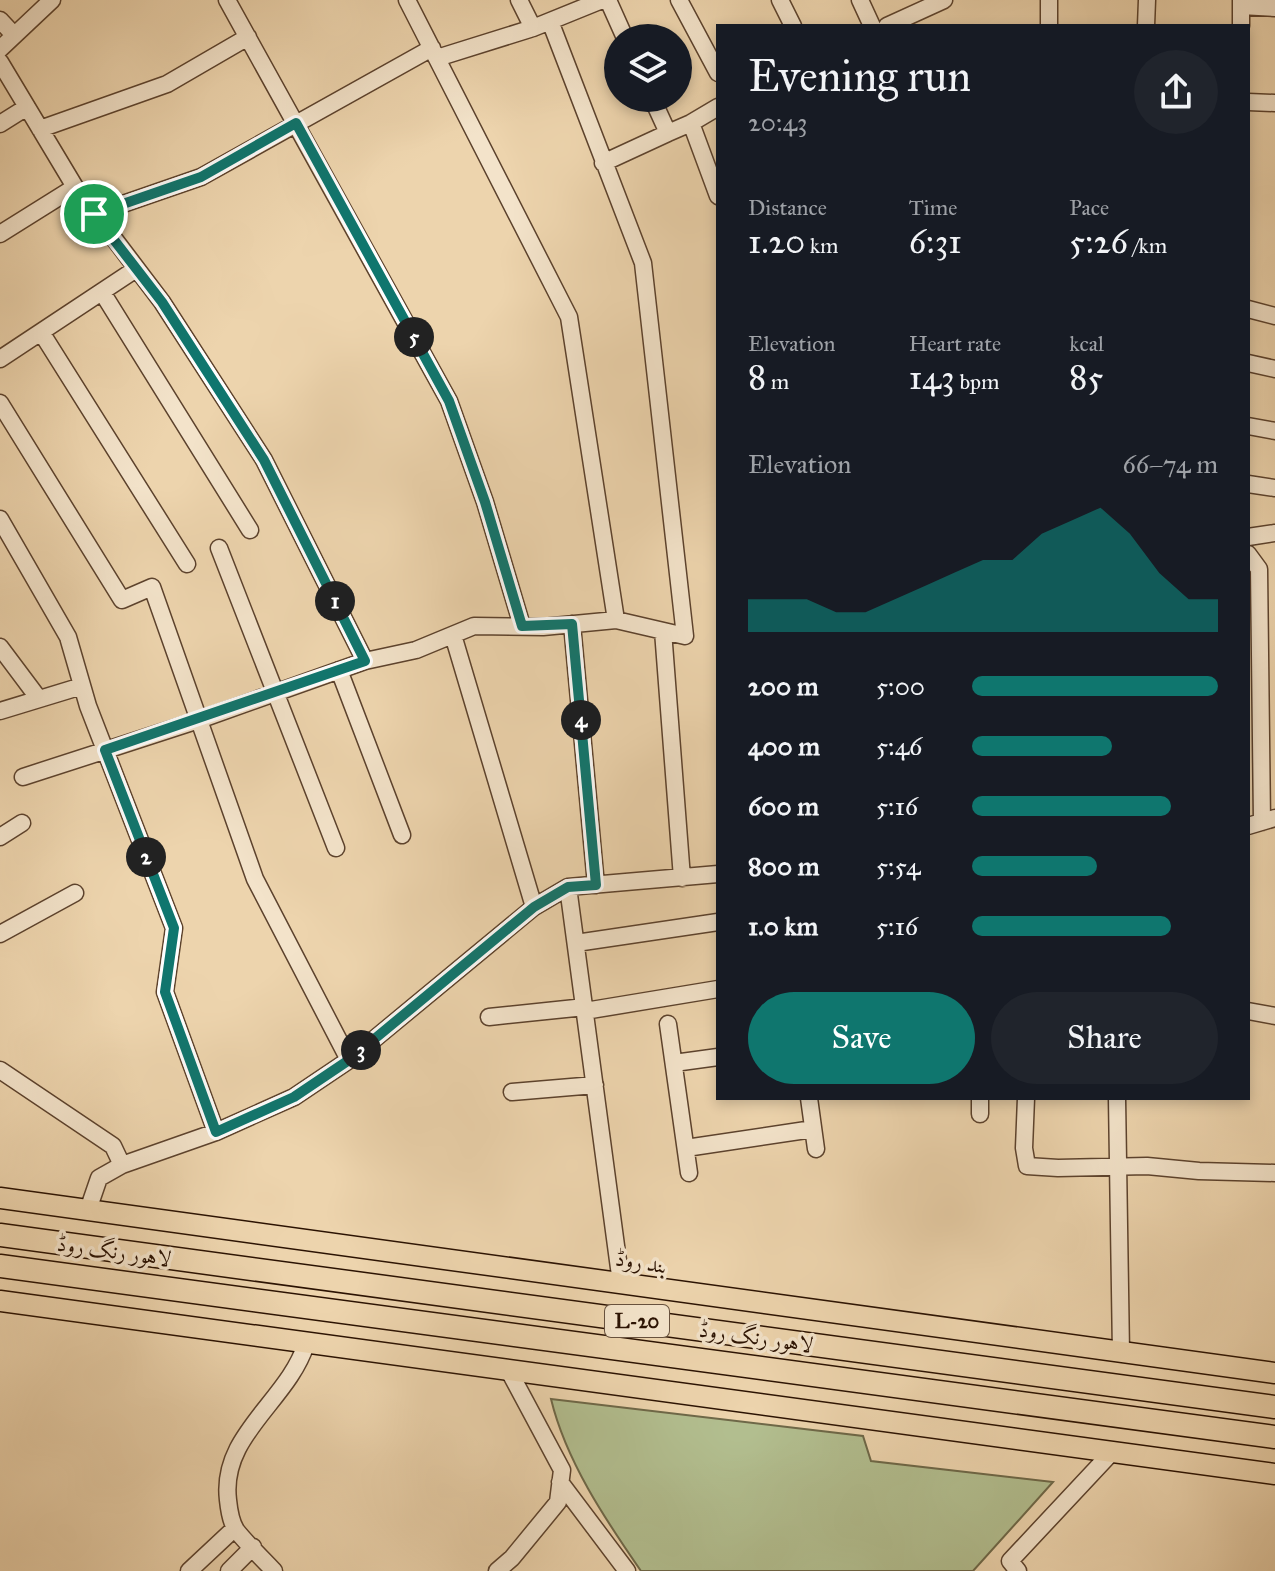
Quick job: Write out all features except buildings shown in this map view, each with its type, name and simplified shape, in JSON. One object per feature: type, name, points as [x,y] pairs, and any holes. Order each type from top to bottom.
[{"type":"highway","name":"لاہور رنگ روڈ","points":[[0,1235],[1275,1407]]},
{"type":"highway","name":"لاہور رنگ روڈ","points":[[0,1266],[1275,1437]]},
{"type":"main road","name":"بند روڈ","points":[[0,1198],[1275,1373]]},
{"type":"main road","points":[[0,1301],[1275,1474]]},
{"type":"street","points":[[0,49],[52,0]]},
{"type":"street","points":[[227,0],[449,401],[485,502],[522,626]]},
{"type":"street","points":[[407,0],[569,317],[616,620]]},
{"type":"street","points":[[519,0],[533,28]]},
{"type":"street","points":[[94,214],[201,177],[296,123],[435,53],[533,28],[602,0]]},
{"type":"street","points":[[608,0],[619,24]]},
{"type":"street","points":[[679,0],[716,69]]},
{"type":"street","points":[[780,0],[792,24]]},
{"type":"street","points":[[860,0],[871,24]]},
{"type":"street","points":[[891,24],[944,0]]},
{"type":"street","points":[[1049,0],[1049,24]]},
{"type":"street","points":[[1146,24],[1147,0]]},
{"type":"street","points":[[1241,24],[1241,3],[1275,8]]},
{"type":"street","points":[[0,20],[14,35]]},
{"type":"street","points":[[23,777],[199,720],[365,661],[416,650],[474,626],[616,620],[685,636],[643,263],[550,21]]},
{"type":"street","points":[[40,129],[167,84],[248,37]]},
{"type":"street","points":[[0,62],[75,187],[162,302],[264,460],[365,661]]},
{"type":"street","points":[[1250,102],[1275,103]]},
{"type":"street","points":[[0,124],[27,107]]},
{"type":"street","points":[[603,163],[691,123],[716,108]]},
{"type":"street","points":[[658,112],[668,133]]},
{"type":"street","points":[[691,123],[716,191]]},
{"type":"street","points":[[0,234],[75,187]]},
{"type":"street","points":[[0,359],[136,269]]},
{"type":"street","points":[[102,292],[250,530]]},
{"type":"street","points":[[1250,310],[1275,316]]},
{"type":"street","points":[[41,332],[187,564]]},
{"type":"street","points":[[1250,363],[1275,369]]},
{"type":"street","points":[[0,403],[122,600],[152,587],[255,879],[349,1060]]},
{"type":"street","points":[[1250,426],[1275,431]]},
{"type":"street","points":[[1250,484],[1275,488]]},
{"type":"street","points":[[0,519],[68,637],[105,750],[174,928],[165,992],[216,1132]]},
{"type":"street","points":[[1250,537],[1275,533]]},
{"type":"street","points":[[219,548],[336,848]]},
{"type":"street","points":[[1250,557],[1259,569],[1254,608],[1254,667],[1262,822]]},
{"type":"street","points":[[572,624],[596,885]]},
{"type":"street","points":[[663,631],[682,878]]},
{"type":"street","points":[[453,635],[534,907]]},
{"type":"street","points":[[0,647],[39,699]]},
{"type":"street","points":[[339,670],[402,835]]},
{"type":"street","points":[[0,711],[82,686]]},
{"type":"street","points":[[0,837],[22,823]]},
{"type":"street","points":[[88,1210],[99,1178],[122,1165],[216,1132],[294,1097],[349,1060],[534,907],[568,887],[716,874]]},
{"type":"street","points":[[568,887],[621,1283]]},
{"type":"street","points":[[0,934],[75,893]]},
{"type":"street","points":[[576,943],[716,922]]},
{"type":"street","points":[[489,1017],[585,1009],[716,989]]},
{"type":"street","points":[[1250,1011],[1275,1016]]},
{"type":"street","points":[[668,1024],[689,1173]]},
{"type":"street","points":[[674,1063],[716,1057]]},
{"type":"street","points":[[0,1070],[113,1146],[122,1165]]},
{"type":"street","points":[[512,1092],[595,1085]]},
{"type":"street","points":[[809,1100],[816,1149]]},
{"type":"street","points":[[1026,1100],[1024,1148],[1027,1166],[1275,1173]]},
{"type":"street","points":[[1117,1100],[1121,1353]]},
{"type":"street","points":[[686,1148],[813,1129]]},
{"type":"street","points":[[274,1571],[235,1528],[227,1482],[232,1457],[300,1361],[306,1344]]},
{"type":"street","points":[[497,1571],[512,1558],[558,1502],[562,1470],[509,1371]]},
{"type":"street","points":[[1018,1571],[1010,1561],[1112,1452]]},
{"type":"street","points":[[560,1482],[627,1571]]},
{"type":"street","points":[[189,1571],[235,1528]]},
{"type":"street","points":[[229,1571],[253,1547]]},
{"type":"green space","points":[[551,1399],[863,1436],[871,1461],[1053,1482],[973,1571],[641,1571],[577,1467],[566,1445]]},
{"type":"route","points":[[296,123],[449,401],[485,502],[522,626],[572,624],[596,885],[568,887],[534,907],[349,1060],[294,1097],[216,1132],[165,992],[174,928],[105,750],[365,661],[264,460],[162,302],[94,214],[201,177],[296,123]]}]
